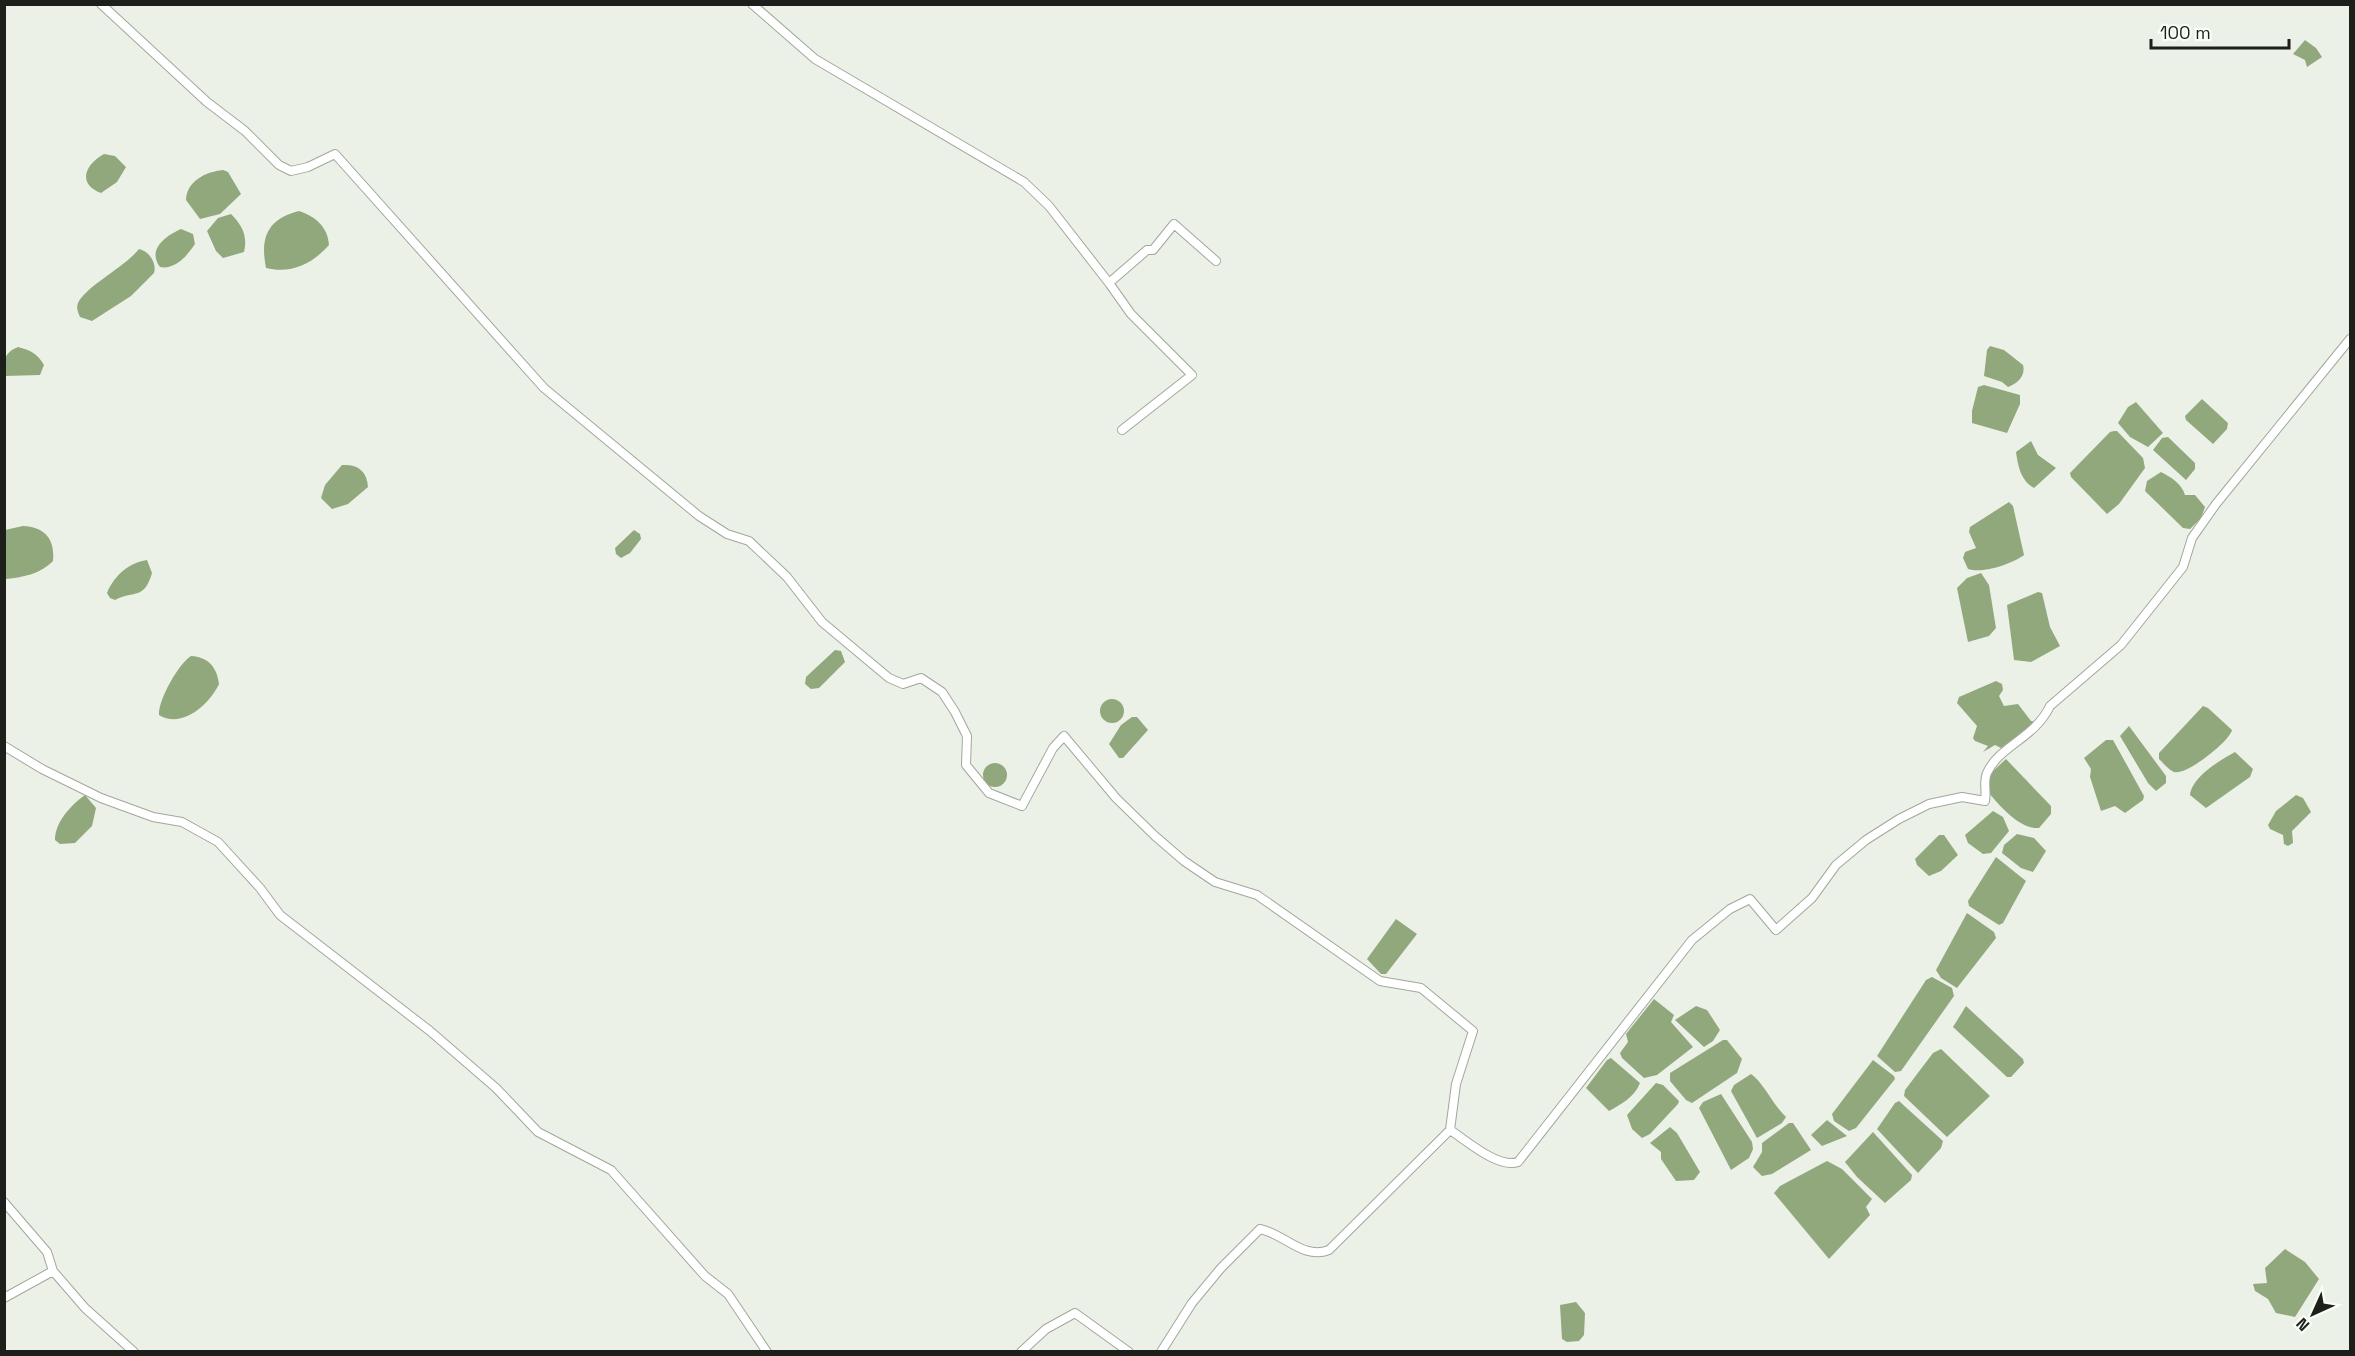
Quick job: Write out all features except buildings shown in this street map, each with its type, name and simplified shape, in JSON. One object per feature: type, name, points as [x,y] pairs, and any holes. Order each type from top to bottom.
[{"type":"street","points":[[101,4],[207,102],[245,131],[279,165],[291,171],[308,167],[335,154],[544,388],[699,516],[727,534],[749,541],[787,577],[822,622],[889,678],[903,684],[921,678],[942,692],[955,712],[966,736],[966,765],[989,793],[1022,806],[1053,748],[1064,736],[1116,798],[1155,836],[1192,866],[1215,882],[1257,895],[1380,981],[1421,988],[1473,1031],[1456,1084],[1450,1130],[1329,1250],[1314,1253],[1304,1251],[1260,1229],[1192,1303],[1164,1351]]},
{"type":"street","points":[[752,4],[815,59],[1024,182],[1049,206],[1131,314],[1192,375],[1122,430]]},
{"type":"street","points":[[1108,283],[1147,250],[1153,250],[1174,224],[1216,261]]},
{"type":"street","points":[[1450,1130],[1474,1147],[1505,1163],[1511,1165],[1518,1162],[1692,940],[1730,909],[1750,899],[1776,930],[1812,898],[1836,865],[1866,840],[1899,819],[1929,804],[1962,797],[1984,801],[1985,776],[1995,759],[2017,744],[2045,716],[2050,706],[2121,645],[2183,567],[2192,538],[2216,504],[2350,339]]},
{"type":"street","points":[[4,746],[42,769],[101,798],[153,817],[182,822],[218,842],[260,888],[280,915],[430,1031],[496,1088],[538,1132],[611,1170],[705,1276],[728,1294],[767,1352]]},
{"type":"street","points":[[4,1202],[47,1252],[53,1271],[85,1308],[134,1352]]},
{"type":"street","points":[[4,1298],[53,1271]]},
{"type":"street","points":[[1021,1352],[1046,1329],[1075,1313],[1129,1352]]},
{"type":"shaded area","points":[[2305,40],[2316,48],[2322,57],[2307,67],[2305,60],[2293,54]]},
{"type":"shaded area","points":[[104,154],[115,156],[126,167],[117,182],[101,193],[88,184],[86,174],[92,163]]},
{"type":"shaded area","points":[[223,170],[228,172],[241,194],[220,214],[200,219],[186,200],[187,193],[193,183],[204,175]]},
{"type":"shaded area","points":[[299,211],[320,223],[329,245],[316,257],[301,266],[284,270],[266,268],[264,248],[268,231],[280,219]]},
{"type":"shaded area","points":[[231,214],[243,231],[244,252],[223,258],[216,251],[207,231],[218,218]]},
{"type":"shaded area","points":[[181,229],[193,234],[195,244],[176,264],[160,267],[156,255],[157,249],[164,240]]},
{"type":"shaded area","points":[[139,249],[151,258],[154,273],[131,296],[92,321],[80,317],[77,307],[82,297]]},
{"type":"shaded area","points":[[1990,346],[2004,350],[2023,365],[2022,376],[2015,384],[2008,387],[2002,382],[1984,376],[1987,350]]},
{"type":"shaded area","points":[[18,347],[33,353],[42,361],[44,365],[40,375],[5,376],[4,366],[7,355]]},
{"type":"shaded area","points":[[1984,385],[2020,395],[2020,404],[2007,433],[1972,423],[1972,411],[1978,387]]},
{"type":"shaded area","points":[[2202,399],[2228,423],[2227,429],[2213,444],[2186,420],[2185,416]]},
{"type":"shaded area","points":[[2136,402],[2163,433],[2148,447],[2130,437],[2118,423],[2128,407]]},
{"type":"shaded area","points":[[2117,431],[2143,458],[2145,468],[2119,504],[2107,514],[2071,477],[2070,473],[2110,432]]},
{"type":"shaded area","points":[[2168,437],[2195,463],[2195,469],[2186,480],[2153,450],[2162,438]]},
{"type":"shaded area","points":[[2031,441],[2038,455],[2056,468],[2034,488],[2023,477],[2016,452]]},
{"type":"shaded area","points":[[342,465],[357,467],[361,470],[366,477],[368,487],[348,504],[332,509],[321,498],[325,485]]},
{"type":"shaded area","points":[[2161,472],[2179,484],[2185,495],[2195,495],[2205,507],[2201,518],[2190,529],[2183,528],[2145,491],[2147,481]]},
{"type":"shaded area","points":[[2009,502],[2013,506],[2024,555],[1997,567],[1981,570],[1968,569],[1963,558],[1965,552],[1976,548],[1969,532],[1970,527]]},
{"type":"shaded area","points":[[23,526],[37,529],[47,536],[52,546],[53,561],[43,569],[31,574],[6,579],[5,530]]},
{"type":"shaded area","points":[[634,530],[640,534],[641,539],[630,553],[621,558],[616,554],[615,548]]},
{"type":"shaded area","points":[[147,560],[152,573],[146,587],[138,593],[115,600],[110,598],[107,593],[118,576],[128,567]]},
{"type":"shaded area","points":[[1981,573],[1989,585],[1996,628],[1989,636],[1968,642],[1957,588],[1967,578]]},
{"type":"shaded area","points":[[2038,592],[2042,593],[2050,627],[2060,646],[2031,662],[2014,660],[2007,605]]},
{"type":"shaded area","points":[[835,650],[841,651],[845,662],[819,688],[811,689],[805,684],[806,677]]},
{"type":"shaded area","points":[[191,656],[202,658],[211,664],[219,684],[209,700],[194,713],[177,719],[168,719],[159,715],[170,683],[180,667]]},
{"type":"shaded area","points":[[1996,681],[2002,684],[2003,690],[1999,696],[2004,706],[2018,704],[2031,721],[2036,722],[2031,728],[2001,748],[1995,745],[1983,752],[1988,746],[1975,741],[1973,738],[1977,726],[1957,703],[1959,697]]},
{"type":"shaded area","points":[[1112,699],[1120,703],[1124,711],[1120,719],[1112,723],[1104,719],[1100,711],[1104,703]]},
{"type":"shaded area","points":[[2203,706],[2232,730],[2224,742],[2207,757],[2188,769],[2174,772],[2159,759],[2159,753]]},
{"type":"shaded area","points":[[1132,717],[1137,717],[1148,730],[1123,758],[1119,758],[1109,744],[1121,725]]},
{"type":"shaded area","points":[[2129,726],[2166,776],[2166,783],[2156,791],[2148,783],[2120,736]]},
{"type":"shaded area","points":[[2106,740],[2113,740],[2144,796],[2143,800],[2125,813],[2115,806],[2101,811],[2090,777],[2091,769],[2084,758]]},
{"type":"shaded area","points":[[2235,752],[2253,769],[2250,777],[2206,808],[2190,795],[2192,788],[2208,770]]},
{"type":"shaded area","points":[[2006,759],[2051,806],[2051,814],[2039,828],[2032,828],[2017,821],[1988,792],[1990,774]]},
{"type":"shaded area","points":[[995,763],[1003,767],[1007,775],[1003,783],[995,787],[987,783],[983,775],[987,767]]},
{"type":"shaded area","points":[[85,795],[96,808],[92,826],[75,843],[60,844],[55,840],[61,820],[69,809]]},
{"type":"shaded area","points":[[2296,795],[2303,798],[2311,812],[2292,831],[2293,843],[2288,846],[2284,844],[2283,835],[2270,829],[2268,825],[2276,811]]},
{"type":"shaded area","points":[[1993,811],[2003,817],[2009,831],[1991,853],[1983,854],[1968,843],[1965,835]]},
{"type":"shaded area","points":[[2017,834],[2034,838],[2046,851],[2033,872],[2021,868],[2002,853],[2004,845]]},
{"type":"shaded area","points":[[1939,835],[1944,835],[1958,855],[1941,871],[1929,876],[1917,865],[1915,859]]},
{"type":"shaded area","points":[[1996,857],[2026,881],[2003,923],[1999,925],[1969,906],[1968,901]]},
{"type":"shaded area","points":[[1967,913],[1994,932],[1996,938],[1957,988],[1941,978],[1936,970]]},
{"type":"shaded area","points":[[1396,919],[1417,934],[1386,974],[1381,974],[1367,959]]},
{"type":"shaded area","points":[[1932,977],[1952,988],[1954,996],[1901,1071],[1895,1072],[1877,1056],[1926,980]]},
{"type":"shaded area","points":[[1654,999],[1674,1015],[1671,1022],[1693,1047],[1657,1075],[1644,1078],[1622,1058],[1620,1053],[1628,1042],[1626,1034]]},
{"type":"shaded area","points":[[1696,1006],[1707,1010],[1720,1030],[1713,1041],[1704,1047],[1675,1020]]},
{"type":"shaded area","points":[[1966,1006],[2023,1059],[2024,1063],[2011,1077],[2007,1077],[1953,1027]]},
{"type":"shaded area","points":[[1723,1040],[1727,1040],[1742,1059],[1737,1073],[1692,1103],[1686,1100],[1670,1081],[1670,1073]]},
{"type":"shaded area","points":[[1941,1049],[1990,1096],[1947,1137],[1904,1096],[1905,1090],[1933,1053]]},
{"type":"shaded area","points":[[1611,1058],[1640,1083],[1631,1097],[1609,1111],[1586,1088]]},
{"type":"shaded area","points":[[1873,1060],[1895,1079],[1856,1128],[1849,1131],[1834,1121],[1832,1114]]},
{"type":"shaded area","points":[[1751,1074],[1760,1082],[1786,1117],[1782,1123],[1757,1138],[1731,1091],[1734,1085]]},
{"type":"shaded area","points":[[1656,1083],[1663,1085],[1679,1101],[1650,1134],[1642,1138],[1632,1129],[1627,1115]]},
{"type":"shaded area","points":[[1721,1094],[1752,1142],[1753,1149],[1749,1158],[1731,1170],[1699,1108],[1703,1102]]},
{"type":"shaded area","points":[[1899,1101],[1943,1141],[1941,1148],[1918,1173],[1877,1129],[1895,1103]]},
{"type":"shaded area","points":[[1827,1120],[1847,1136],[1822,1146],[1811,1135]]},
{"type":"shaded area","points":[[1789,1123],[1793,1123],[1811,1150],[1772,1174],[1762,1176],[1753,1167],[1762,1152],[1762,1143]]},
{"type":"shaded area","points":[[1670,1127],[1677,1133],[1700,1172],[1694,1180],[1676,1181],[1661,1159],[1661,1152],[1650,1143]]},
{"type":"shaded area","points":[[1873,1132],[1912,1175],[1911,1180],[1885,1203],[1857,1177],[1845,1162]]},
{"type":"shaded area","points":[[1827,1161],[1842,1169],[1872,1199],[1866,1207],[1870,1215],[1829,1259],[1774,1193],[1780,1186]]},
{"type":"shaded area","points":[[2285,1249],[2305,1262],[2319,1279],[2295,1317],[2276,1313],[2268,1299],[2255,1291],[2253,1284],[2267,1283],[2265,1268]]},
{"type":"shaded area","points":[[1576,1302],[1585,1313],[1584,1335],[1579,1341],[1567,1342],[1562,1339],[1560,1305]]}]
